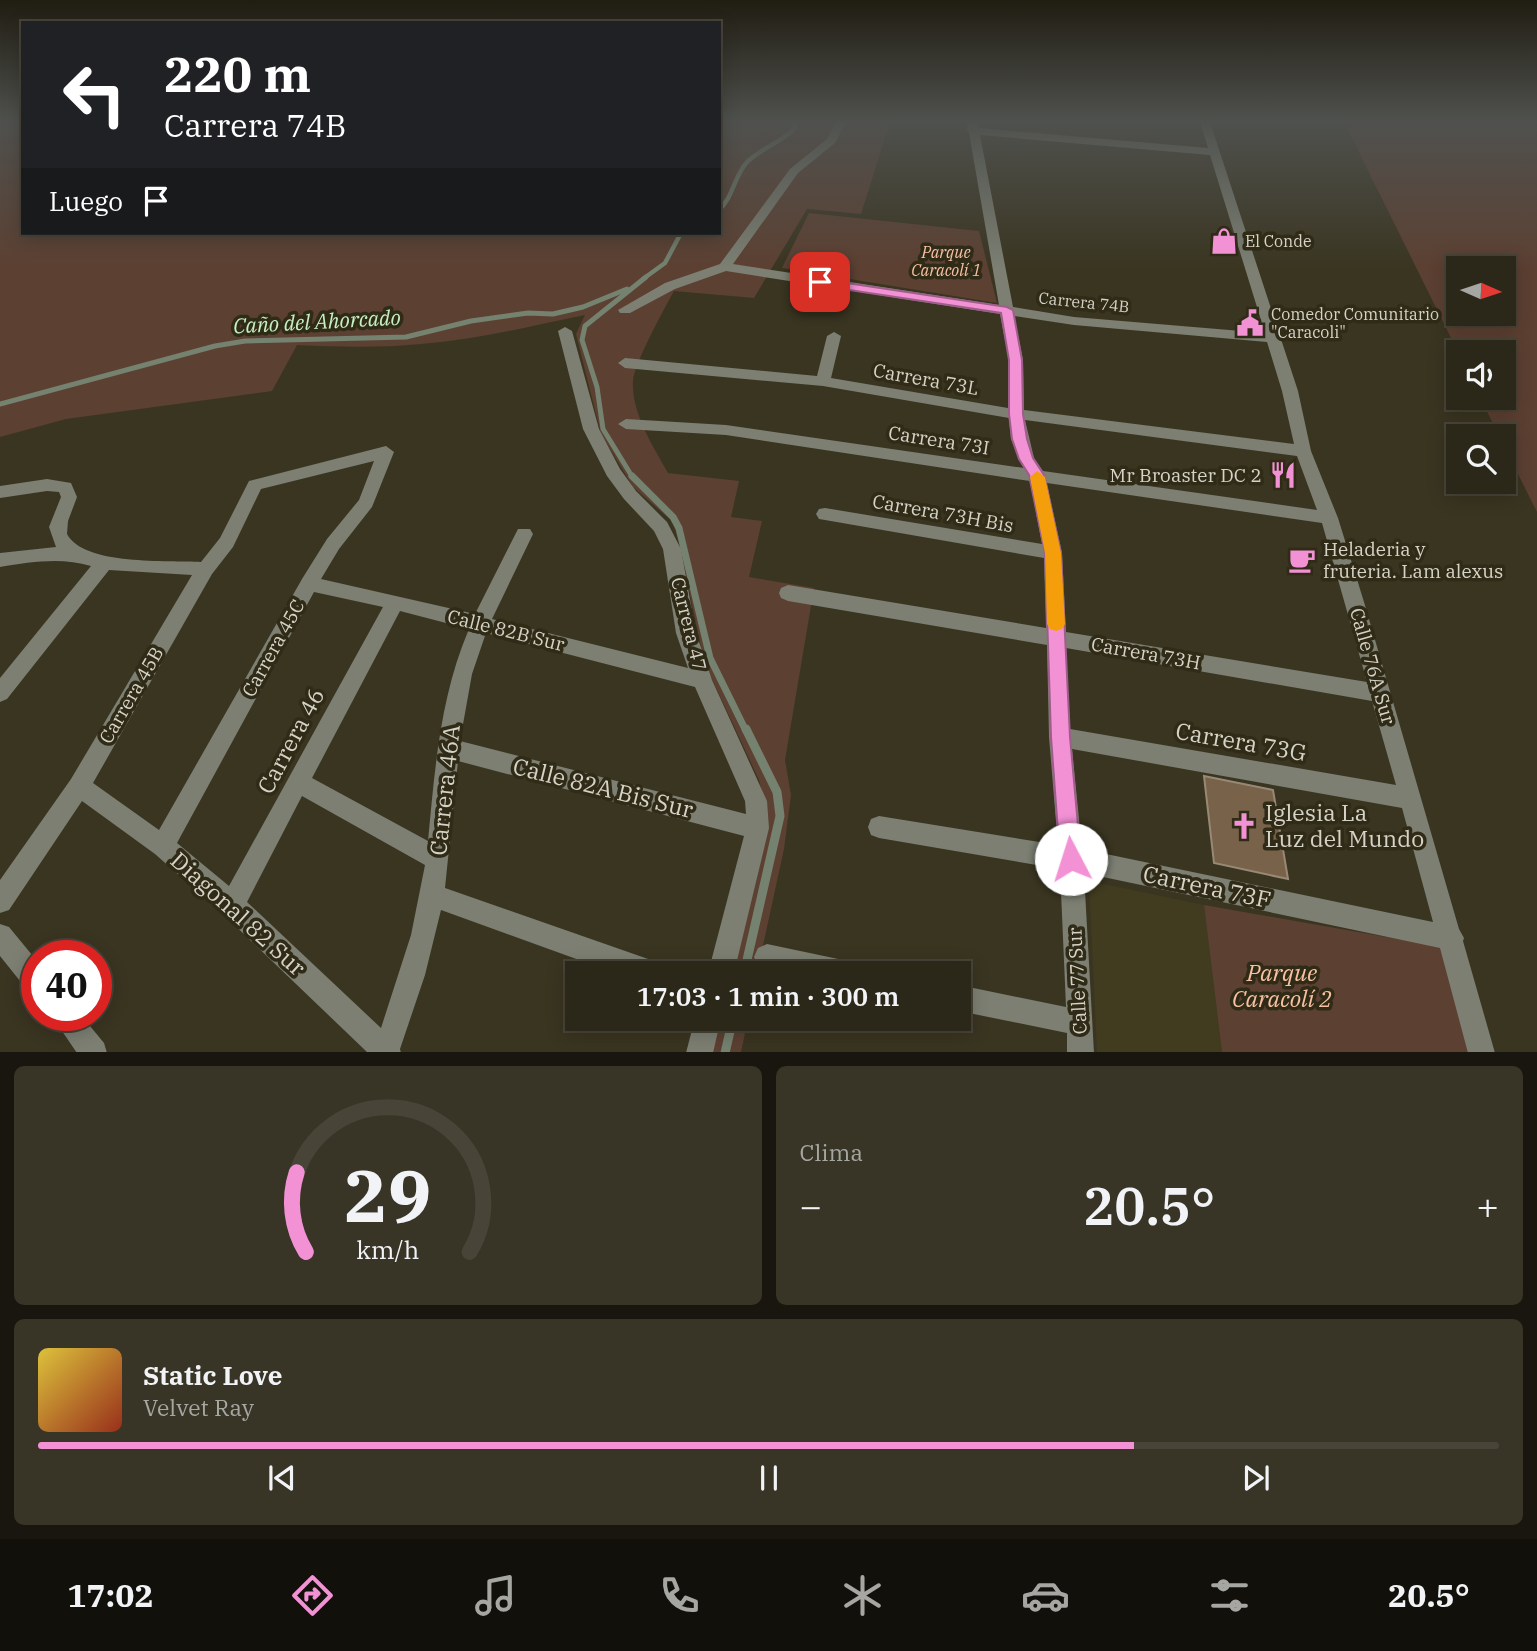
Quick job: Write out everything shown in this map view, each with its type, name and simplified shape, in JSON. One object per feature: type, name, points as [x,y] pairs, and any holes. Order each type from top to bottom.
[{"type":"street","points":[[625,310],[670,286],[725,267],[793,171]]},
{"type":"street","name":"Calle 77 Sur","points":[[981,171],[1016,360],[1019,439],[1026,459],[1037,475],[1053,553],[1060,737],[1071,859],[1081,1052]]},
{"type":"street","name":"Calle 76A Sur","points":[[1222,171],[1290,391],[1303,451],[1329,518],[1412,799],[1482,1052]]},
{"type":"street","name":"Carrera 74B","points":[[725,267],[1074,321],[1273,338]]},
{"type":"street","name":"Carrera 47","points":[[565,331],[591,429],[613,472],[630,495],[661,527],[671,549],[687,633],[702,680],[756,801],[758,828],[724,961]]},
{"type":"street","points":[[823,381],[834,336]]},
{"type":"street","name":"Carrera 73L","points":[[625,363],[823,381],[1016,414],[1303,451]]},
{"type":"street","name":"Carrera 73I","points":[[626,424],[726,430],[1329,518]]},
{"type":"street","name":"Carrera 45B","points":[[0,901],[79,786],[206,569],[227,542],[255,485],[386,452]]},
{"type":"street","name":"Carrera 45C","points":[[163,846],[309,584],[333,544],[366,503],[386,452]]},
{"type":"street","points":[[0,492],[47,485],[65,487],[69,497],[57,523],[58,535],[62,545],[74,554]]},
{"type":"street","name":"Carrera 73H Bis","points":[[825,514],[1053,553]]},
{"type":"street","name":"Carrera 46A","points":[[387,1052],[421,947],[432,895],[447,748],[457,693],[480,624],[524,534]]},
{"type":"street","points":[[0,560],[37,554],[74,554],[104,563],[206,569]]},
{"type":"street","points":[[0,693],[104,563]]},
{"type":"street","name":"Calle 82B Sur","points":[[309,584],[702,680]]},
{"type":"street","name":"Carrera 73H","points":[[788,593],[1380,693]]},
{"type":"street","name":"Carrera 46","points":[[232,905],[395,603]]},
{"type":"street","name":"Carrera 73G","points":[[1060,737],[1412,799]]},
{"type":"street","name":"Calle 82A Bis Sur","points":[[447,748],[758,828]]},
{"type":"street","points":[[298,782],[437,859]]},
{"type":"street","name":"Diagonal 82 Sur","points":[[79,786],[163,846],[232,905],[387,1052]]},
{"type":"street","name":"Carrera 73F","points":[[879,827],[1071,859],[1452,938]]},
{"type":"street","points":[[432,895],[617,961]]},
{"type":"street","points":[[0,936],[21,962]]},
{"type":"street","points":[[766,957],[785,961]]},
{"type":"street","points":[[971,1000],[1080,1023]]},
{"type":"street","points":[[77,1031],[94,1052]]},
{"type":"street","points":[[699,1052],[705,1031]]},
{"type":"shaded area","points":[[1089,881],[1204,905],[1222,1052],[1097,1052]]},
{"type":"green space","points":[[0,171],[21,171],[21,235],[721,235],[721,171],[875,171],[861,214],[807,209],[754,298],[674,291],[644,349],[633,381],[639,417],[668,473],[739,481],[731,517],[762,521],[749,577],[814,588],[785,760],[791,795],[784,849],[760,961],[732,961],[765,804],[759,780],[704,662],[679,542],[672,521],[633,487],[601,434],[576,334],[585,315],[442,342],[374,347],[297,345],[272,391],[66,419],[0,437]]},
{"type":"green space","points":[[1368,171],[1537,171],[1537,512],[1516,470],[1516,424],[1493,424],[1486,410],[1516,410],[1516,340],[1452,340]]},
{"type":"green space","name":"Parque Caracolí 1","points":[[809,213],[979,231],[997,303],[782,268]]},
{"type":"green space","name":"Parque Caracolí 2","points":[[1204,905],[1443,947],[1470,1052],[1222,1052]]},
{"type":"green space","points":[[716,1031],[745,1031],[741,1052],[710,1052]]},
{"type":"building","name":"Iglesia La Luz del Mundo","points":[[1204,776],[1273,790],[1288,879],[1214,863]]},
{"type":"waterway","points":[[721,208],[741,171]]},
{"type":"waterway","points":[[643,279],[665,263],[680,235]]},
{"type":"waterway","points":[[633,478],[603,429],[597,387],[582,340],[585,326],[646,277]]},
{"type":"waterway","name":"Caño del Ahorcado","points":[[0,404],[215,346],[245,341],[406,337],[471,321],[528,313],[553,314],[583,307],[627,289]]},
{"type":"waterway","points":[[632,476],[673,517],[679,528],[710,658],[746,731]]},
{"type":"waterway","points":[[746,729],[777,792],[780,816],[747,961]]},
{"type":"waterway","points":[[725,1052],[730,1031]]},
{"type":"slow traffic","points":[[1037,477],[1053,553],[1056,624]]},
{"type":"place","name":"El Conde","points":[[1224,241]]},
{"type":"place","name":"Comedor Comunitario \"Caracoli\"","points":[[1250,323]]},
{"type":"place","name":"Mr Broaster DC 2","points":[[1283,475]]},
{"type":"place","name":"Heladeria y fruteria. Lam alexus","points":[[1302,560]]},
{"type":"place","name":"Iglesia La Luz del Mundo","points":[[1244,826]]},
{"type":"route","points":[[820,282],[1007,310],[1016,360],[1019,439],[1026,459],[1037,475],[1053,553],[1060,737],[1071,859]]}]
